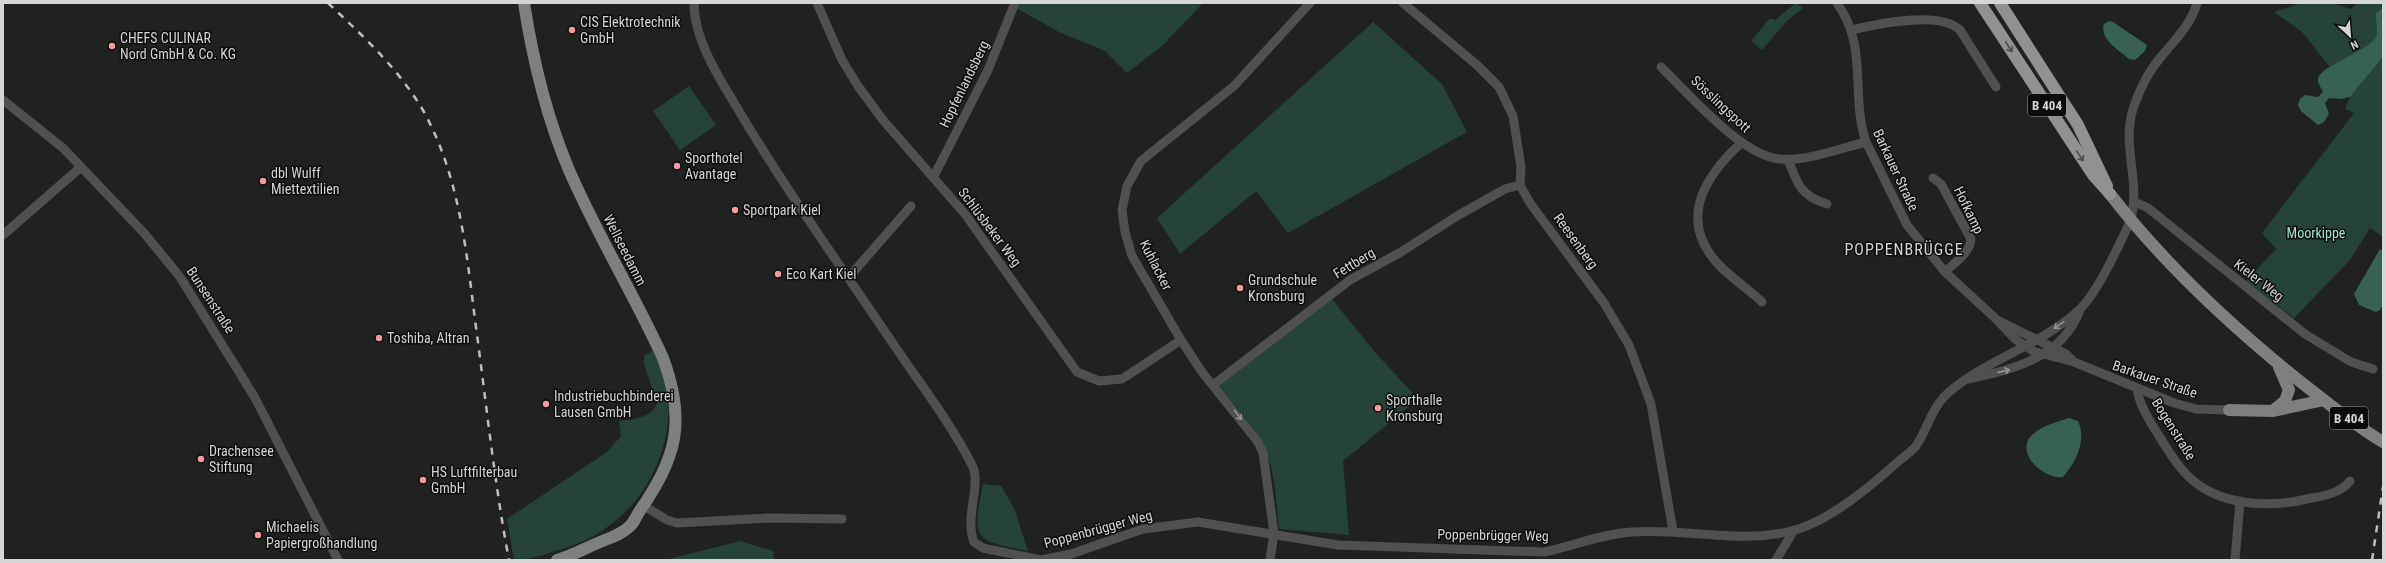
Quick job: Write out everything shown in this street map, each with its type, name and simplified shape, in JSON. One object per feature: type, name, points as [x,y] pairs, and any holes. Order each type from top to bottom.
[{"type":"highway","name":"B 404","points":[[1980,3],[2093,175],[2110,194]]},
{"type":"highway","name":"B 404","points":[[2000,3],[2078,125],[2110,194]]},
{"type":"highway","points":[[2005,3],[2011,20]]},
{"type":"main road","name":"Wellseedamm","points":[[524,3],[532,56],[548,113],[563,155],[582,200],[658,348],[672,383],[676,418],[673,446],[660,480],[641,510],[630,516],[610,533],[605,540],[580,552],[557,560]]},
{"type":"main road","name":"B 404","points":[[2110,194],[2149,241],[2217,310],[2324,400],[2378,439]]},
{"type":"main road","points":[[2273,411],[2285,401],[2289,390],[2277,362]]},
{"type":"main road","points":[[2229,410],[2273,411],[2324,400]]},
{"type":"street","points":[[694,3],[702,38],[727,90],[748,126],[849,277],[911,206]]},
{"type":"street","name":"Schlüsbeker Weg","points":[[817,3],[842,60],[858,86],[883,120],[934,176],[1002,264],[1077,372],[1099,381],[1122,379],[1180,340]]},
{"type":"street","name":"Hopfenlandsberg","points":[[934,176],[988,70],[1015,3]]},
{"type":"street","name":"Kuhlacker","points":[[1270,560],[1274,533],[1263,453],[1258,442],[1180,340],[1132,256],[1125,232],[1122,210],[1127,186],[1142,161],[1234,86],[1310,3]]},
{"type":"street","points":[[1403,3],[1477,66],[1499,87],[1513,116],[1521,167],[1520,185]]},
{"type":"street","name":"Barkauer Straße","points":[[1837,3],[1851,30],[1858,60],[1858,97],[1861,127],[1866,142],[1907,225],[1945,272],[1995,318],[2066,354],[2074,362]]},
{"type":"street","points":[[2053,347],[2068,332],[2080,309],[2098,282],[2130,222],[2135,202],[2128,136],[2134,107],[2153,68],[2188,23],[2197,3]]},
{"type":"street","points":[[1851,30],[1892,21],[1937,21],[1955,25],[1960,30],[1996,87]]},
{"type":"street","name":"Sösslingspott","points":[[1661,67],[1741,143],[1760,154],[1779,159],[1788,159],[1823,153],[1866,142]]},
{"type":"street","name":"Bunsenstraße","points":[[3,100],[54,139],[144,233],[180,277],[254,396],[338,560]]},
{"type":"street","points":[[1741,143],[1722,160],[1706,182],[1699,200],[1696,216],[1700,234],[1709,253],[1720,266],[1762,302]]},
{"type":"street","points":[[1788,159],[1796,182],[1808,197],[1827,204]]},
{"type":"street","points":[[3,235],[81,167]]},
{"type":"street","name":"Hofkamp","points":[[1933,178],[1941,184],[1971,239],[1970,246],[1945,272]]},
{"type":"street","name":"Fettberg","points":[[1213,385],[1350,280],[1401,252],[1478,204],[1505,189],[1520,185]]},
{"type":"street","name":"Reesenberg","points":[[1520,185],[1530,203],[1604,303],[1630,345],[1651,404],[1673,531]]},
{"type":"street","name":"Kieler Weg","points":[[2135,202],[2148,208],[2305,334],[2351,362],[2373,369]]},
{"type":"street","name":"Poppenbrügger Weg","points":[[849,277],[938,410],[974,467],[970,533],[974,542],[983,548],[1041,560],[1071,554],[1143,529],[1198,522],[1274,533],[1316,543],[1544,556],[1603,535],[1673,531],[1716,537],[1794,530],[1816,522],[1881,477],[1916,446],[1940,400],[1966,379],[1977,371],[2036,340]]},
{"type":"street","points":[[2036,340],[2080,309]]},
{"type":"street","name":"Barkauer Straße","points":[[1995,318],[2001,328],[2025,347],[2042,355],[2074,362],[2137,389],[2186,407],[2229,410]]},
{"type":"street","name":"Poppenbrügger Weg","points":[[1966,379],[2019,367],[2042,355],[2053,347]]},
{"type":"street","name":"Bogenstraße","points":[[2137,389],[2142,407],[2183,471],[2203,488],[2240,501],[2260,504],[2290,503],[2344,489],[2350,481]]},
{"type":"street","points":[[2235,560],[2240,501]]},
{"type":"street","points":[[641,510],[677,524],[768,518],[842,519]]},
{"type":"street","points":[[1776,560],[1794,530]]},
{"type":"green space","points":[[1020,3],[1203,3],[1162,46],[1127,73],[1105,51],[1059,32],[1018,9]]},
{"type":"green space","points":[[1796,3],[1803,8],[1787,21],[1762,50],[1751,41],[1770,18],[1775,20]]},
{"type":"green space","points":[[2302,3],[2332,3],[2351,9],[2358,3],[2383,3],[2383,8],[2376,13],[2378,32],[2376,38],[2366,48],[2330,67],[2302,32],[2274,12]]},
{"type":"green space","points":[[1373,22],[1442,84],[1467,132],[1288,233],[1256,191],[1180,254],[1157,218]]},
{"type":"green space","name":"Moorkippe","points":[[2383,57],[2383,237],[2370,228],[2350,260],[2294,318],[2246,281],[2276,249],[2262,233],[2354,113],[2345,109],[2350,97]]},
{"type":"green space","points":[[689,86],[716,125],[680,150],[653,111]]},
{"type":"green space","points":[[1331,298],[1374,351],[1418,399],[1343,461],[1349,535],[1279,529],[1276,499],[1269,459],[1256,433],[1219,386]]},
{"type":"green space","points":[[652,351],[659,360],[668,400],[668,419],[665,439],[659,459],[651,477],[640,494],[628,509],[614,522],[593,537],[561,550],[533,558],[514,560],[507,519],[607,452],[621,436],[619,421],[641,417],[651,412],[655,408],[657,403],[644,364],[644,356]]},
{"type":"green space","points":[[983,484],[1001,486],[1014,508],[1028,551],[996,544],[987,540],[981,534],[978,527],[978,516]]},
{"type":"green space","points":[[740,541],[773,551],[774,560],[665,560]]},
{"type":"shaded area","points":[[2383,8],[2383,57],[2350,97],[2341,99],[2329,98],[2325,103],[2329,114],[2324,122],[2318,125],[2301,111],[2298,105],[2300,99],[2305,95],[2318,97],[2323,92],[2318,82],[2319,76],[2325,70],[2371,43],[2377,35],[2376,13]]},
{"type":"shaded area","points":[[2109,21],[2113,22],[2147,45],[2145,51],[2135,60],[2129,59],[2107,40],[2103,29],[2104,24]]},
{"type":"shaded area","points":[[2380,249],[2383,251],[2383,304],[2380,310],[2376,312],[2359,305],[2354,294]]},
{"type":"shaded area","points":[[2069,418],[2078,421],[2081,444],[2076,458],[2068,471],[2063,477],[2056,477],[2041,470],[2034,464],[2029,458],[2027,443],[2031,436],[2039,430]]},
{"type":"railway","points":[[328,3],[355,28],[404,82],[424,112],[436,136],[445,161],[453,187],[464,239],[495,470],[509,560]]},
{"type":"railway","points":[[2372,560],[2383,487]]},
{"type":"place","name":"CIS Elektrotechnik GmbH","points":[[572,30]]},
{"type":"place","name":"CHEFS CULINAR Nord GmbH & Co. KG","points":[[112,46]]},
{"type":"place","name":"Sporthotel Avantage","points":[[677,166]]},
{"type":"place","name":"dbl Wulff Miettextilien","points":[[263,181]]},
{"type":"place","name":"Sportpark Kiel","points":[[735,210]]},
{"type":"place","name":"Eco Kart Kiel","points":[[778,274]]},
{"type":"place","name":"Grundschule Kronsburg","points":[[1240,288]]},
{"type":"place","name":"Toshiba, Altran","points":[[379,338]]},
{"type":"place","name":"Industriebuchbinderei Lausen GmbH","points":[[546,404]]},
{"type":"place","name":"Sporthalle Kronsburg","points":[[1378,408]]},
{"type":"place","name":"Drachensee Stiftung","points":[[201,459]]},
{"type":"place","name":"HS Luftfilterbau GmbH","points":[[423,480]]},
{"type":"place","name":"Michaelis Papiergroßhandlung","points":[[258,535]]},
{"type":"district","name":"POPPENBRÜGGE","points":[[1904,249]]}]
